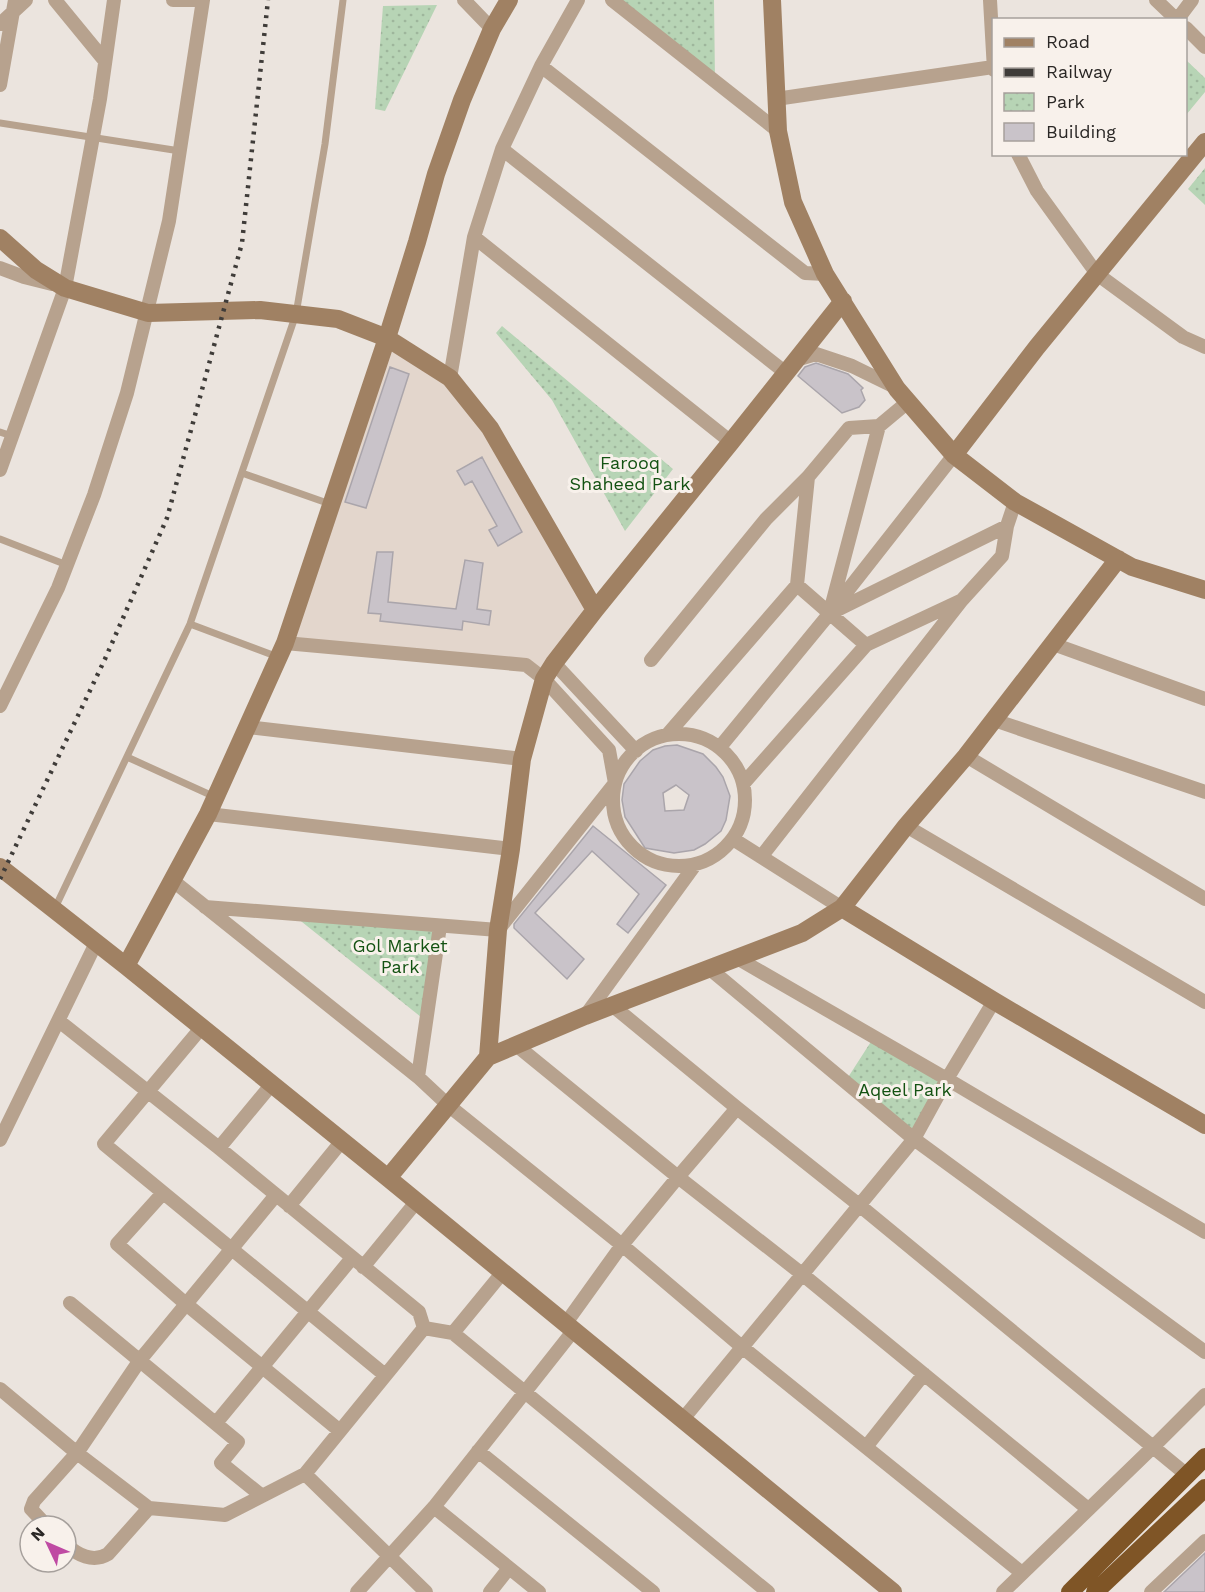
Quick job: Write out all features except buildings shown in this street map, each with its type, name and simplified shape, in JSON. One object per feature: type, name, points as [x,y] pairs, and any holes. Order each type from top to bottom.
[{"type":"highway","points":[[1070,1592],[1205,1457]]},
{"type":"highway","points":[[1099,1591],[1205,1488]]},
{"type":"street","points":[[0,24],[14,6],[26,0]]},
{"type":"street","points":[[55,0],[105,61]]},
{"type":"street","points":[[0,470],[6,434],[65,288],[93,137],[114,0]]},
{"type":"street","points":[[0,706],[58,588],[94,495],[124,404],[148,313],[169,221],[203,0],[173,0]]},
{"type":"street","points":[[464,0],[492,29]]},
{"type":"street","points":[[126,966],[211,806],[282,650],[387,338],[436,174],[462,100],[492,29],[509,0]]},
{"type":"street","points":[[450,378],[474,237],[502,149],[541,66],[578,0]]},
{"type":"street","points":[[612,0],[778,131]]},
{"type":"street","points":[[771,0],[778,131],[793,202],[825,274],[903,395],[954,455],[1015,502],[1132,567],[1205,590]]},
{"type":"street","points":[[990,0],[992,46]]},
{"type":"street","points":[[1156,0],[1175,18]]},
{"type":"street","points":[[1178,18],[1192,0]]},
{"type":"street","points":[[0,85],[14,6]]},
{"type":"street","points":[[1187,30],[1205,47]]},
{"type":"street","points":[[541,66],[805,273],[825,274]]},
{"type":"street","points":[[776,99],[992,69]]},
{"type":"street","points":[[720,747],[830,613],[1037,347],[1205,142]]},
{"type":"street","points":[[502,149],[791,366]]},
{"type":"street","points":[[1019,156],[1037,191],[1097,274],[1183,338],[1205,347]]},
{"type":"street","points":[[474,237],[731,442]]},
{"type":"street","points":[[0,238],[36,270],[65,288]]},
{"type":"street","points":[[0,268],[148,313],[260,310],[338,319],[387,338],[450,378],[490,428],[595,610]]},
{"type":"street","points":[[488,1057],[498,930],[522,759],[544,679],[595,610],[843,301]]},
{"type":"street","points":[[791,366],[816,354],[852,366],[903,395]]},
{"type":"street","points":[[830,613],[879,426],[903,395]]},
{"type":"street","points":[[651,660],[766,519],[808,477],[849,428],[879,426]]},
{"type":"street","points":[[667,735],[797,585],[808,477]]},
{"type":"street","points":[[761,857],[962,600],[1002,556],[1015,502]]},
{"type":"street","points":[[830,613],[1008,526]]},
{"type":"street","points":[[388,1178],[488,1057],[585,1016],[802,933],[842,908],[906,826],[966,756],[1118,559]]},
{"type":"street","points":[[797,585],[866,645]]},
{"type":"street","points":[[743,784],[866,645],[962,600]]},
{"type":"street","points":[[1053,644],[1205,699]]},
{"type":"street","points":[[282,650],[526,664],[544,679],[609,750],[615,783],[612,807],[618,829],[627,843],[645,858],[667,866],[695,865],[716,855],[733,839],[740,826],[745,807],[743,784],[736,767],[720,747],[704,739],[682,734],[667,735],[646,742],[627,759],[615,783],[498,930]]},
{"type":"street","points":[[554,663],[636,751]]},
{"type":"street","points":[[994,720],[1205,792]]},
{"type":"street","points":[[248,727],[522,759]]},
{"type":"street","points":[[966,756],[1205,900]]},
{"type":"street","points":[[211,806],[511,849]]},
{"type":"street","points":[[906,826],[1205,1002]]},
{"type":"street","points":[[733,839],[842,908],[1205,1125]]},
{"type":"street","points":[[585,1016],[695,865]]},
{"type":"street","points":[[0,867],[273,1084],[893,1592]]},
{"type":"street","points":[[172,880],[418,1077],[448,1105],[622,1245],[742,1347],[1022,1573]]},
{"type":"street","points":[[205,907],[498,930]]},
{"type":"street","points":[[418,1077],[440,926]]},
{"type":"street","points":[[0,1140],[96,943]]},
{"type":"street","points":[[737,958],[1205,1232]]},
{"type":"street","points":[[710,969],[914,1139],[1205,1352]]},
{"type":"street","points":[[683,1419],[914,1139],[994,1000]]},
{"type":"street","points":[[614,1006],[1187,1475]]},
{"type":"street","points":[[59,1021],[219,1148],[419,1312],[424,1328]]},
{"type":"street","points":[[202,1027],[104,1144],[385,1375]]},
{"type":"street","points":[[516,1045],[802,1274],[1088,1509]]},
{"type":"street","points":[[219,1148],[273,1084]]},
{"type":"street","points":[[359,1591],[434,1507],[478,1451],[524,1392],[622,1245],[737,1108]]},
{"type":"street","points":[[289,1206],[342,1141]]},
{"type":"street","points":[[163,1193],[117,1244],[340,1431]]},
{"type":"street","points":[[35,1514],[31,1509],[32,1505],[77,1453],[140,1360],[276,1195]]},
{"type":"street","points":[[363,1267],[417,1202]]},
{"type":"street","points":[[216,1423],[352,1258]]},
{"type":"street","points":[[453,1333],[503,1272]]},
{"type":"street","points":[[70,1303],[238,1442],[221,1463],[262,1496]]},
{"type":"street","points":[[424,1328],[453,1333],[768,1592]]},
{"type":"street","points":[[0,1389],[77,1453],[149,1508],[225,1515],[305,1474],[424,1328]]},
{"type":"street","points":[[866,1447],[924,1374]]},
{"type":"street","points":[[1003,1592],[1205,1395]]},
{"type":"street","points":[[478,1451],[653,1592]]},
{"type":"street","points":[[305,1474],[426,1592]]},
{"type":"street","points":[[434,1507],[539,1592]]},
{"type":"street","points":[[78,1554],[95,1559],[102,1558],[149,1508]]},
{"type":"street","points":[[1151,1592],[1205,1541]]},
{"type":"street","points":[[490,1592],[509,1568]]},
{"type":"lane","points":[[54,910],[190,624],[296,314],[325,144],[343,0]]},
{"type":"lane","points":[[0,123],[180,151]]},
{"type":"lane","points":[[242,473],[331,504]]},
{"type":"lane","points":[[0,538],[67,565]]},
{"type":"lane","points":[[190,624],[282,650]]},
{"type":"lane","points":[[127,757],[211,806]]},
{"type":"shaded area","points":[[387,338],[450,378],[595,610],[544,679],[526,665],[285,643]]},
{"type":"green space","points":[[612,0],[714,0],[715,81]]},
{"type":"green space","points":[[437,5],[385,111],[375,109],[383,6]]},
{"type":"green space","points":[[1187,61],[1205,78],[1205,92],[1187,114]]},
{"type":"green space","points":[[1205,168],[1205,205],[1188,189]]},
{"type":"green space","name":"Farooq Shaheed Park","points":[[502,326],[673,469],[625,531],[552,400],[496,333]]},
{"type":"green space","name":"Gol Market Park","points":[[292,914],[440,926],[426,1021]]},
{"type":"green space","name":"Aqeel Park","points":[[874,1037],[947,1079],[914,1139],[845,1082]]},
{"type":"railway","points":[[0,879],[105,659],[167,518],[242,243],[268,0]]}]
